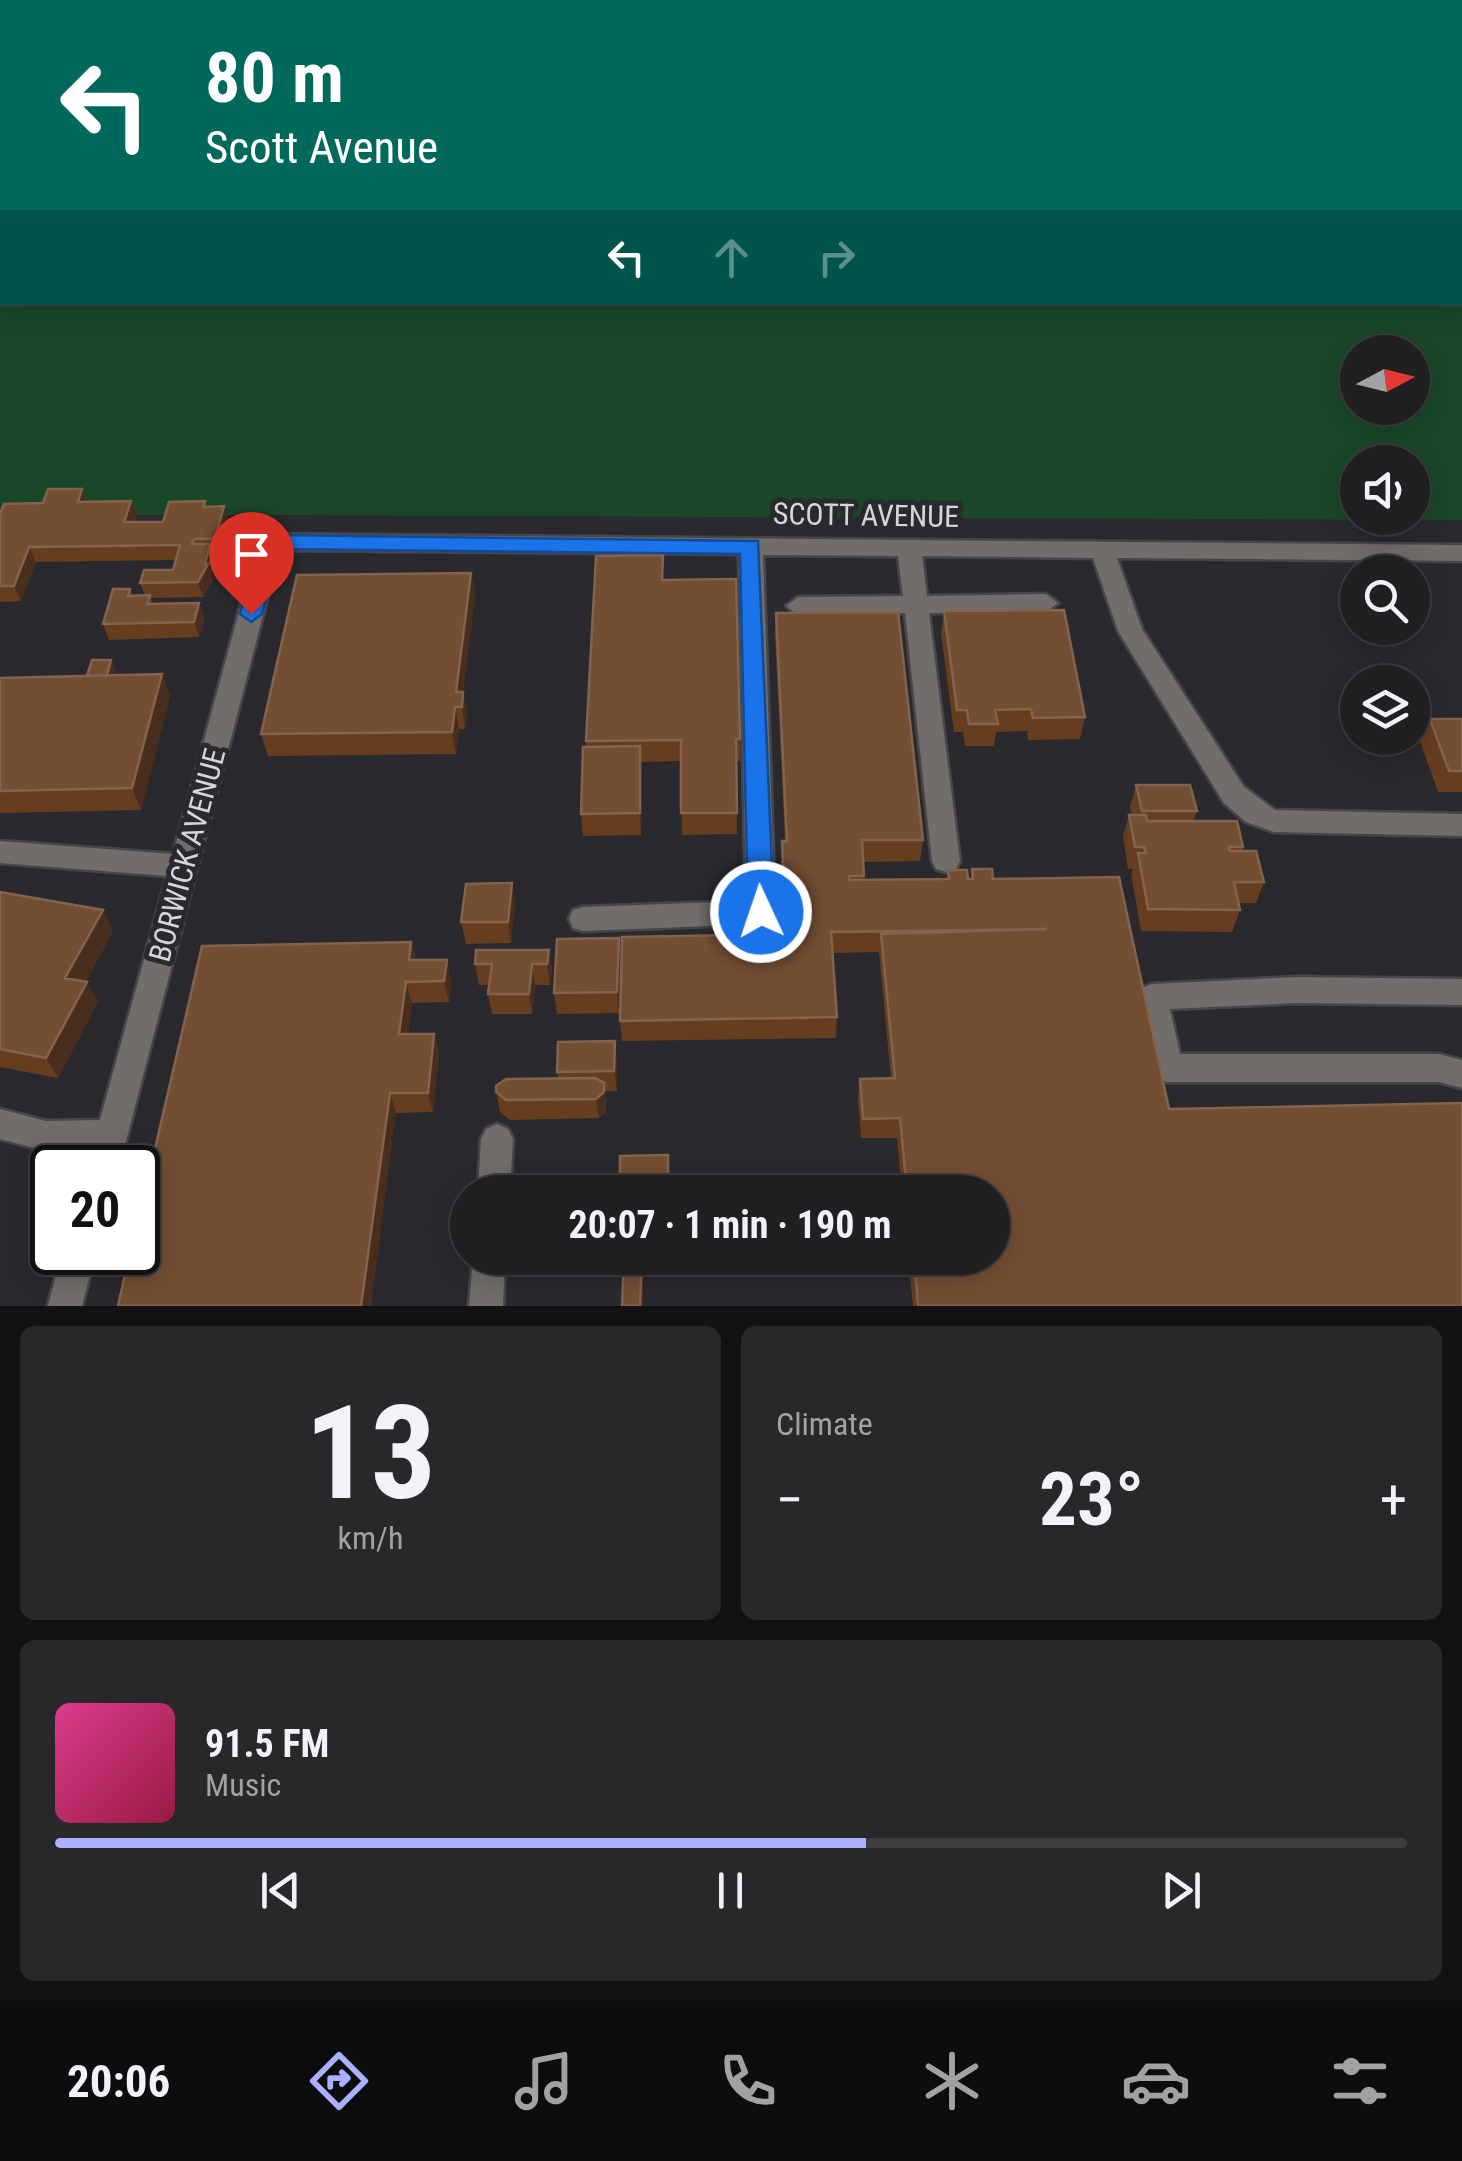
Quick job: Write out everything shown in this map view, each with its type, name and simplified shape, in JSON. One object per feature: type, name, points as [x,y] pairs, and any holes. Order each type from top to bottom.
[{"type":"street","name":"SCOTT AVENUE","points":[[270,542],[1462,553]]},
{"type":"street","name":"BORWICK AVENUE","points":[[109,1145],[270,542]]},
{"type":"street","points":[[583,918],[761,912],[751,546]]},
{"type":"street","points":[[908,548],[946,862]]},
{"type":"street","points":[[1102,550],[1130,631],[1234,794],[1256,814],[1274,821],[1462,825]]},
{"type":"street","points":[[798,606],[1046,603]]},
{"type":"street","points":[[0,852],[133,865],[185,865]]},
{"type":"street","points":[[1462,992],[1296,990],[1152,997],[1168,1068],[1439,1068],[1462,1074]]},
{"type":"street","points":[[0,1124],[46,1136],[112,1134]]},
{"type":"street","points":[[495,1175],[497,1138]]},
{"type":"street","points":[[65,1306],[74,1275]]},
{"type":"street","points":[[486,1306],[488,1275]]},
{"type":"green space","points":[[0,305],[1462,305],[1462,520],[1430,520],[1430,445],[1340,445],[1340,520],[42,515],[0,519]]},
{"type":"building","points":[[48,489],[82,489],[78,502],[131,501],[124,522],[163,522],[169,502],[205,501],[203,507],[224,506],[215,539],[194,539],[192,544],[210,544],[208,564],[198,582],[140,583],[144,570],[173,570],[180,545],[29,547],[14,586],[0,586],[0,514],[4,504],[43,503]]},
{"type":"building","points":[[663,555],[662,580],[736,579],[740,739],[736,739],[737,813],[681,813],[681,740],[586,741],[596,556]]},
{"type":"building","points":[[471,573],[456,692],[463,692],[462,707],[455,707],[452,732],[261,734],[297,575]]},
{"type":"building","points":[[113,589],[130,589],[128,596],[150,595],[147,604],[199,603],[194,622],[103,624]]},
{"type":"building","points":[[1064,610],[1085,717],[1033,718],[1031,709],[995,710],[998,724],[969,724],[967,710],[957,710],[944,611]]},
{"type":"building","points":[[898,612],[923,840],[862,840],[864,876],[849,876],[849,880],[949,879],[948,870],[967,870],[968,879],[973,879],[972,869],[992,869],[993,879],[1119,877],[1169,1109],[1462,1103],[1462,1306],[918,1306],[915,1275],[1010,1275],[1010,1175],[905,1175],[900,1118],[863,1119],[860,1079],[895,1078],[881,934],[1047,929],[831,932],[837,1017],[620,1021],[622,937],[786,934],[782,841],[787,841],[776,613]]},
{"type":"building","points":[[92,660],[111,660],[107,675],[87,676]]},
{"type":"building","points":[[162,674],[132,788],[0,791],[0,678]]},
{"type":"building","points":[[1430,719],[1462,719],[1462,771],[1449,771]]},
{"type":"building","points":[[640,746],[640,813],[581,814],[583,747]]},
{"type":"building","points":[[1136,785],[1190,785],[1197,811],[1142,811]]},
{"type":"building","points":[[1129,815],[1146,815],[1147,821],[1237,821],[1243,847],[1229,847],[1230,851],[1256,851],[1264,882],[1234,882],[1240,910],[1148,909],[1138,853],[1146,853],[1144,847],[1135,847]]},
{"type":"building","points":[[512,883],[508,922],[461,922],[466,884]]},
{"type":"building","points":[[0,892],[103,910],[65,978],[87,982],[46,1058],[0,1049]]},
{"type":"building","points":[[619,938],[617,992],[554,993],[557,939]]},
{"type":"building","points":[[411,942],[409,960],[447,960],[444,981],[406,982],[399,1034],[434,1034],[428,1093],[390,1093],[361,1306],[118,1306],[125,1275],[160,1275],[160,1145],[156,1145],[202,946]]},
{"type":"building","points":[[476,950],[549,950],[547,964],[532,964],[529,994],[488,994],[492,964],[475,964]]},
{"type":"building","points":[[615,1041],[614,1071],[557,1072],[558,1042]]},
{"type":"building","points":[[595,1078],[604,1083],[604,1092],[596,1099],[506,1100],[496,1092],[496,1086],[506,1079]]},
{"type":"building","points":[[668,1155],[668,1175],[620,1175],[620,1156]]},
{"type":"building","points":[[623,1275],[641,1275],[640,1306],[622,1306]]},
{"type":"route","points":[[251,614],[270,542],[751,546],[761,912]]}]
